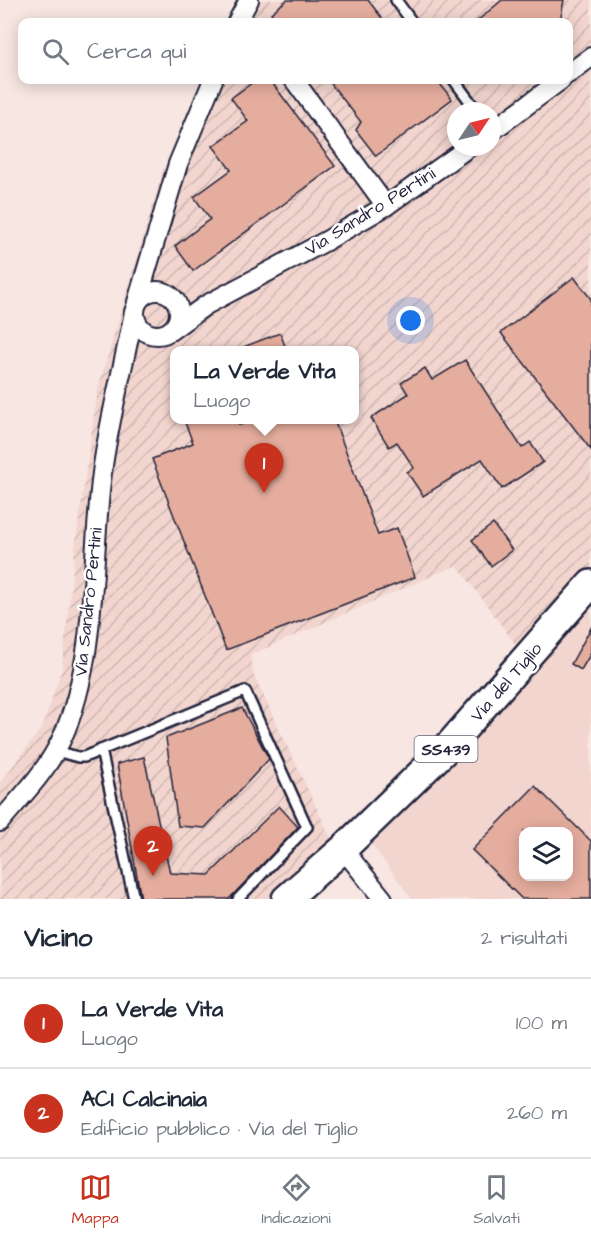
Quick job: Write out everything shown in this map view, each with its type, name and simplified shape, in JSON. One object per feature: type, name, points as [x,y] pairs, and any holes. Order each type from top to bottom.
[{"type":"main road","name":"Via del Tiglio","points":[[286,899],[343,849],[444,751],[591,584]]},
{"type":"street","points":[[573,70],[591,57]]},
{"type":"street","name":"Via Sandro Pertini","points":[[0,822],[37,778],[56,751],[69,721],[83,666],[88,633],[102,474],[110,421],[136,307],[178,164],[211,84]]},
{"type":"street","points":[[297,84],[386,206]]},
{"type":"street","points":[[501,123],[555,84]]},
{"type":"street","name":"Via Sandro Pertini","points":[[125,361],[137,347],[165,333],[206,305],[386,206],[456,156]]},
{"type":"street","points":[[148,264],[154,283],[168,294],[184,303],[206,305]]},
{"type":"street","points":[[150,292],[168,294],[179,309],[176,325],[165,333],[153,335],[141,329],[138,324],[136,307],[150,292]]},
{"type":"street","points":[[343,849],[383,899]]},
{"type":"lane","points":[[396,0],[409,18]]},
{"type":"lane","points":[[457,84],[470,102]]},
{"type":"lane","points":[[56,751],[84,757],[244,691],[306,827],[244,897]]},
{"type":"lane","points":[[101,750],[134,899]]},
{"type":"shaded area","points":[[238,0],[591,0],[591,567],[519,649],[457,565],[250,655],[254,676],[338,853],[286,899],[0,899],[0,783],[42,728],[62,669],[76,540],[98,389],[162,174],[201,84],[573,84],[573,18],[230,18]]},
{"type":"shaded area","points":[[591,604],[591,899],[412,899],[370,842]]},
{"type":"building","points":[[287,0],[368,0],[382,18],[274,18],[271,13]]},
{"type":"building","points":[[502,0],[564,0],[561,18],[481,18]]},
{"type":"building","points":[[250,84],[273,84],[335,166],[193,271],[175,246],[210,219],[194,197],[231,170],[213,146],[248,121],[231,98]]},
{"type":"building","points":[[331,84],[440,84],[452,99],[376,156],[356,130],[361,122]]},
{"type":"building","points":[[574,277],[591,299],[591,450],[501,333]]},
{"type":"building","points":[[280,333],[285,346],[246,346]]},
{"type":"building","points":[[465,360],[522,448],[530,442],[543,462],[502,489],[482,459],[423,496],[407,472],[414,468],[397,442],[389,447],[371,418],[408,394],[401,383],[425,368],[432,380]]},
{"type":"building","points":[[186,424],[336,424],[378,535],[397,528],[415,577],[226,650],[152,459],[193,443]]},
{"type":"building","points":[[493,524],[512,550],[491,566],[472,540]]},
{"type":"building","points":[[591,628],[591,653],[581,670],[571,664]]},
{"type":"building","points":[[242,708],[269,759],[205,828],[178,826],[166,738]]},
{"type":"building","points":[[144,757],[170,873],[209,875],[279,806],[298,827],[229,899],[141,899],[117,764]]},
{"type":"building","points":[[535,786],[591,841],[591,899],[522,899],[472,850]]},
{"type":"place","name":"La Verde Vita","points":[[264,493]]},
{"type":"place","name":"ACI Calcinaia","points":[[153,876]]}]
